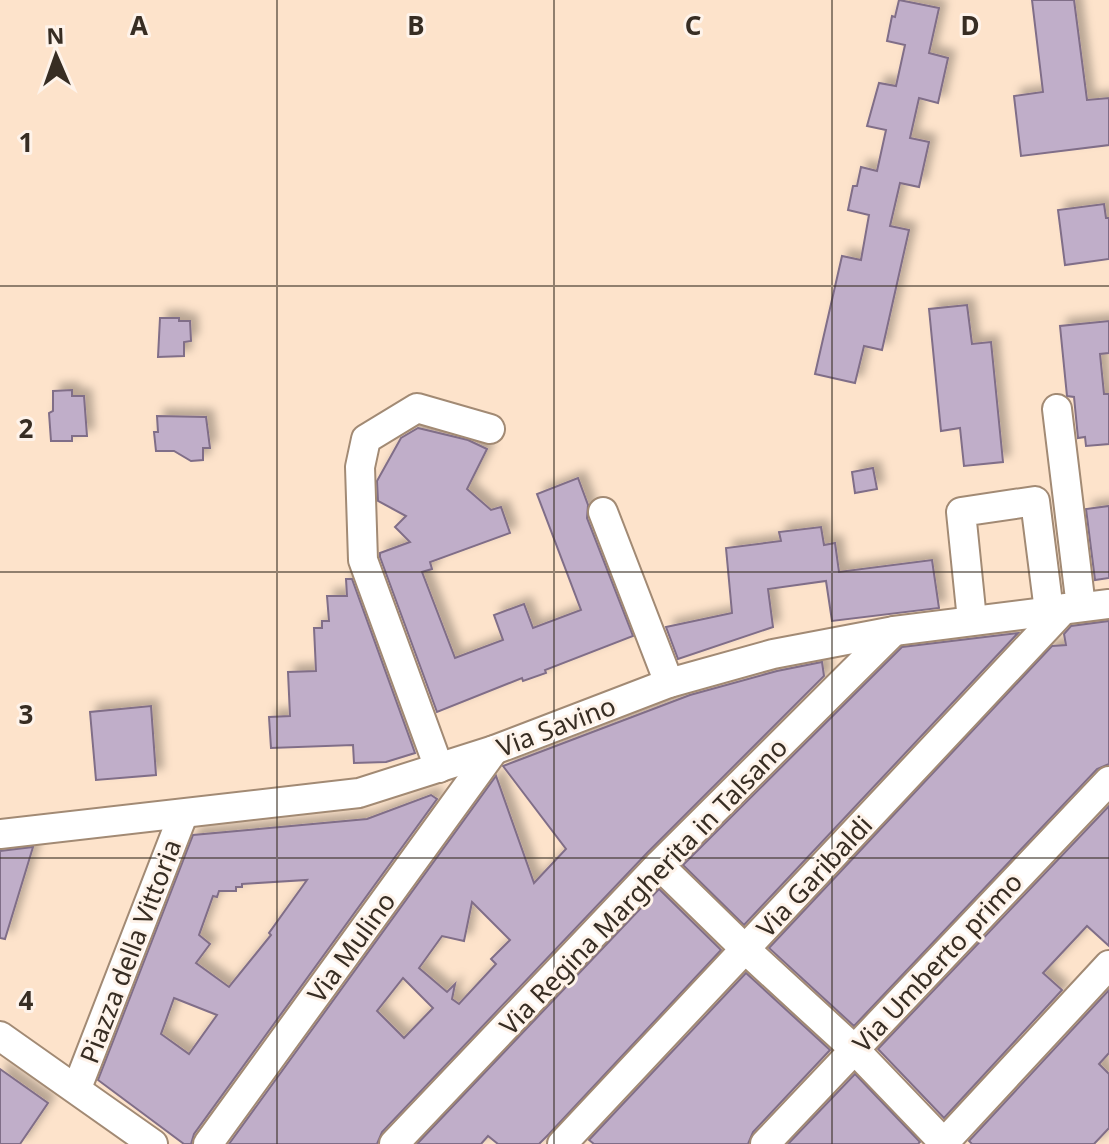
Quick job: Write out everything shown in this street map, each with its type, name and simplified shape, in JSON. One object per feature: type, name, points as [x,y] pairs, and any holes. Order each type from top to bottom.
[{"type":"street","points":[[439,768],[363,560],[360,467],[366,439],[417,408],[490,429]]},
{"type":"street","points":[[1057,409],[1076,608]]},
{"type":"street","points":[[972,620],[961,512],[1035,501],[1076,608]]},
{"type":"street","points":[[603,512],[669,683]]},
{"type":"street","name":"Via Savino","points":[[0,834],[359,793],[494,750],[669,683],[773,654],[894,631],[1076,608]]},
{"type":"street","name":"Via Garibaldi","points":[[562,1144],[745,949],[1076,608]]},
{"type":"street","name":"Via Regina Margherita in Talsano","points":[[394,1144],[659,865],[894,631]]},
{"type":"street","name":"Via Mulino","points":[[208,1144],[494,750]]},
{"type":"street","name":"Via Umberto primo","points":[[765,1144],[1109,781]]},
{"type":"street","name":"Piazza della Vittoria","points":[[77,1088],[183,815]]},
{"type":"street","points":[[659,865],[854,1049],[944,1144],[1109,965]]},
{"type":"street","points":[[0,1036],[153,1144]]},
{"type":"building","points":[[899,0],[939,8],[929,53],[948,58],[938,103],[919,98],[910,138],[929,142],[919,187],[900,183],[890,226],[909,230],[882,350],[864,346],[855,383],[815,374],[842,256],[861,260],[869,215],[848,210],[861,167],[877,171],[886,130],[867,126],[879,83],[896,86],[905,45],[887,41]]},
{"type":"building","points":[[1032,0],[1074,0],[1087,100],[1109,98],[1109,145],[1021,156],[1014,96],[1043,92]]},
{"type":"building","points":[[1104,204],[1106,218],[1109,218],[1109,259],[1065,265],[1058,210]]},
{"type":"building","points":[[967,305],[972,344],[991,342],[1003,462],[964,466],[960,428],[941,431],[929,309]]},
{"type":"building","points":[[160,318],[190,321],[191,341],[184,342],[184,356],[158,357]]},
{"type":"building","points":[[1109,321],[1109,353],[1100,354],[1104,394],[1109,394],[1109,444],[1086,446],[1085,437],[1078,438],[1074,397],[1067,396],[1060,326]]},
{"type":"building","points":[[72,390],[72,396],[84,396],[87,436],[72,436],[72,441],[51,441],[49,413],[53,411],[53,391]]},
{"type":"building","points":[[157,416],[206,417],[210,448],[203,448],[203,460],[191,461],[174,451],[156,451],[154,432],[158,432]]},
{"type":"building","points":[[418,428],[468,440],[487,449],[467,489],[491,510],[501,507],[510,533],[430,562],[432,569],[422,572],[455,658],[503,640],[494,615],[524,604],[533,628],[581,610],[537,494],[578,478],[588,505],[587,518],[633,636],[545,670],[546,673],[523,681],[522,678],[437,712],[380,557],[380,553],[410,542],[395,527],[406,516],[378,501],[377,481],[401,438]]},
{"type":"building","points":[[873,468],[877,489],[855,493],[852,472]]},
{"type":"building","points":[[1109,506],[1109,578],[1095,580],[1086,509]]},
{"type":"building","points":[[821,527],[824,545],[835,543],[839,572],[932,560],[939,608],[832,621],[826,581],[768,589],[773,627],[678,659],[666,627],[732,613],[726,548],[781,541],[779,532]]},
{"type":"building","points":[[346,579],[352,579],[415,753],[386,762],[354,763],[353,745],[271,748],[269,717],[290,716],[288,672],[316,671],[314,628],[322,628],[322,621],[329,621],[327,596],[347,596]]},
{"type":"building","points":[[1109,621],[1109,764],[1097,769],[854,1026],[769,948],[1052,646],[1066,645],[1064,634],[1071,626]]},
{"type":"building","points":[[1018,633],[744,925],[683,865],[902,647]]},
{"type":"building","points":[[822,662],[824,676],[647,853],[382,1132],[377,1144],[229,1144],[496,776],[534,883],[566,849],[503,766],[690,695]],"holes":[[[472,902],[510,940],[491,959],[496,964],[459,1004],[452,999],[455,984],[447,992],[419,968],[442,936],[464,941]],[[403,978],[433,1008],[404,1038],[377,1011]]]},
{"type":"building","points":[[151,706],[156,775],[96,780],[90,712]]},
{"type":"building","points":[[431,795],[437,799],[194,1134],[191,1144],[184,1144],[98,1080],[193,835],[367,819]],"holes":[[[307,880],[269,933],[271,935],[229,987],[196,963],[210,944],[199,935],[213,896],[217,897],[219,891],[236,891],[236,887],[242,887],[242,884]],[[174,998],[217,1015],[189,1054],[161,1034]]]},
{"type":"building","points":[[1109,806],[1109,946],[1087,926],[1043,973],[1062,990],[944,1118],[878,1049]]},
{"type":"building","points":[[33,847],[5,939],[0,938],[0,851]]},
{"type":"building","points":[[659,889],[721,950],[549,1134],[539,1144],[498,1144],[488,1136],[481,1144],[417,1144]]},
{"type":"building","points":[[746,973],[830,1050],[753,1132],[748,1144],[594,1144],[589,1140]]},
{"type":"building","points":[[1109,990],[1109,1053],[1099,1064],[1109,1074],[1109,1128],[1094,1144],[972,1144],[969,1141]]},
{"type":"building","points":[[0,1069],[48,1103],[20,1144],[0,1144]]},
{"type":"building","points":[[855,1074],[920,1142],[788,1144]]}]
